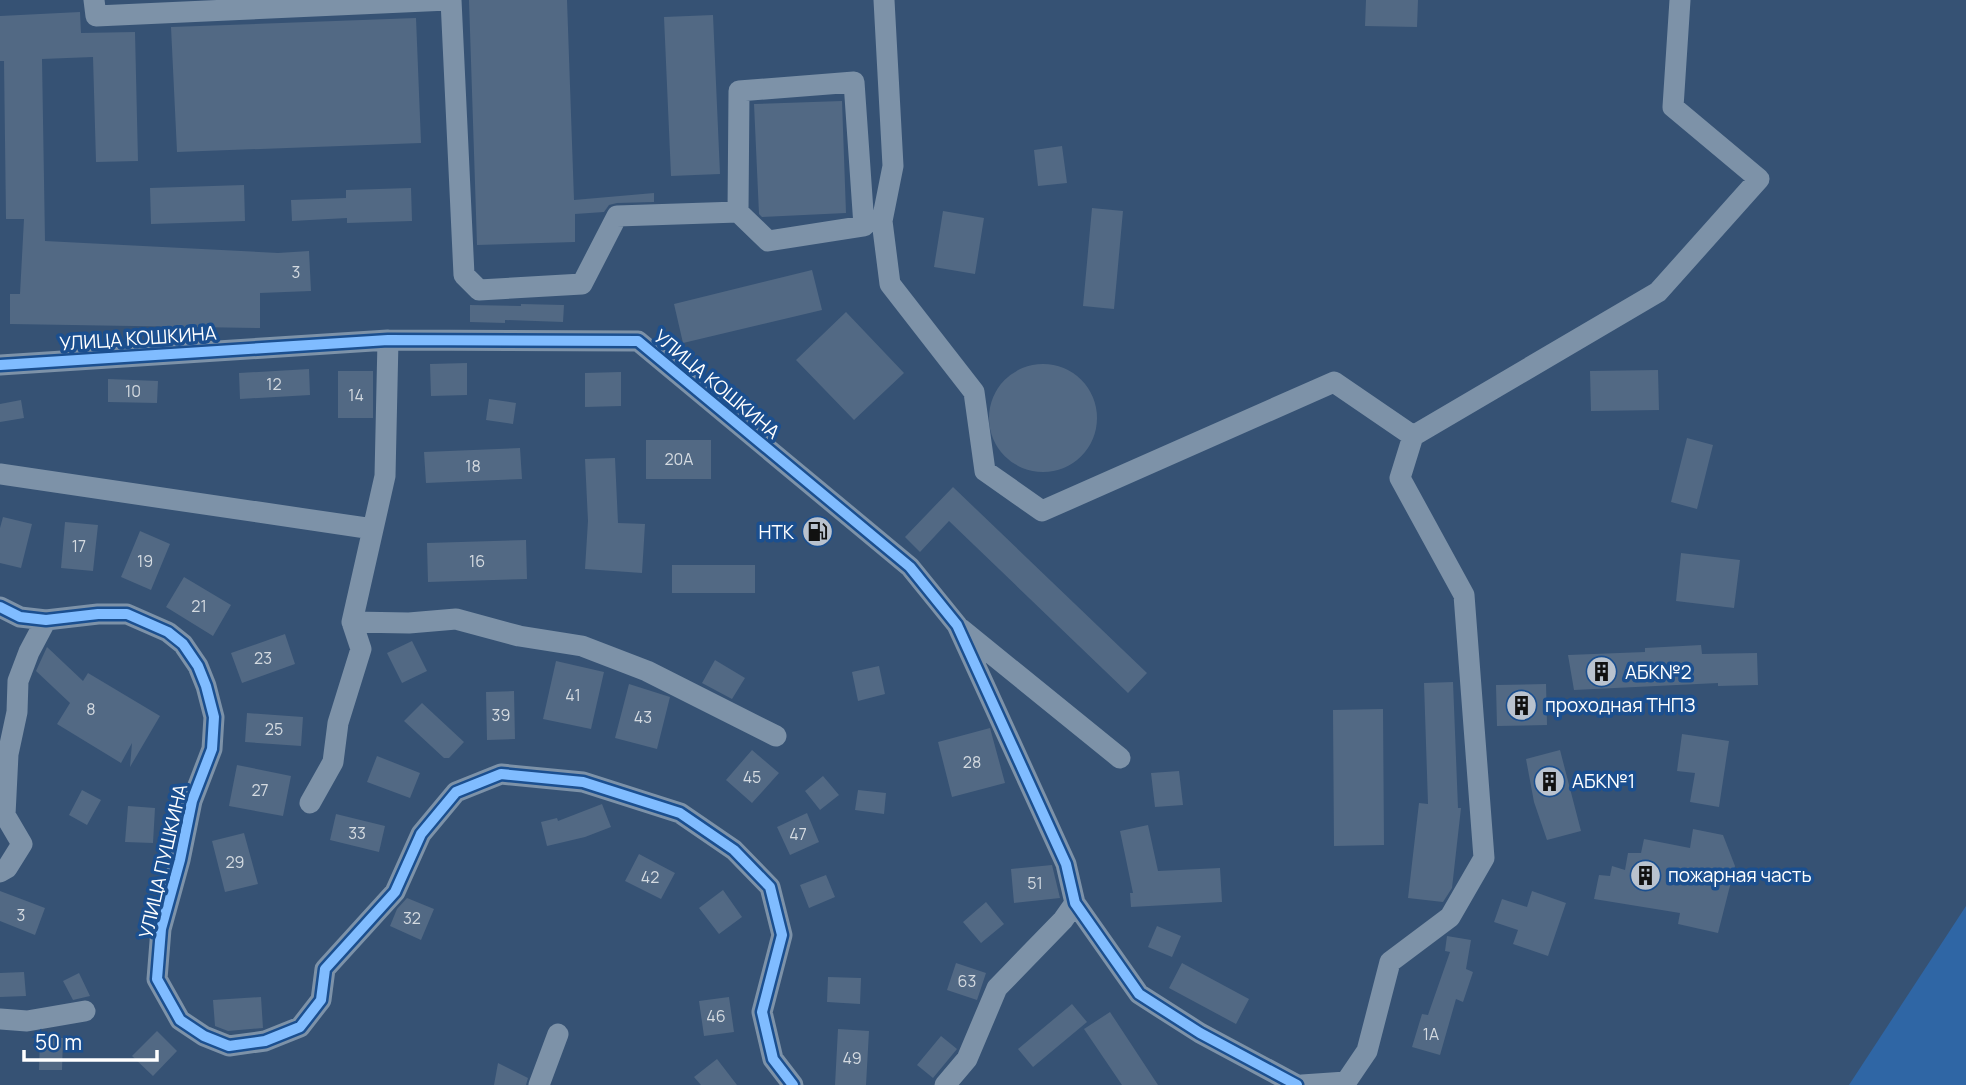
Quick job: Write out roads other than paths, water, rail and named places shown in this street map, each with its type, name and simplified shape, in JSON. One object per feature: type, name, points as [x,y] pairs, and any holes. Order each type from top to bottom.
[{"type":"street","points":[[94,0],[96,16],[450,0],[464,275],[480,290],[582,284],[617,216],[738,212],[768,241],[864,226],[854,82],[738,91],[738,212]]},
{"type":"street","points":[[884,0],[892,166],[882,221],[890,284],[974,393],[985,471],[1042,511],[1334,382],[1413,436]]},
{"type":"street","points":[[945,1085],[967,1059],[997,988],[1063,920],[1075,903],[1139,994],[1200,1032],[1299,1085],[1346,1082],[1367,1051],[1390,962],[1450,917],[1485,858],[1464,596],[1400,478],[1413,436],[1658,292],[1759,179],[1673,107],[1680,0]]},
{"type":"street","points":[[310,803],[333,762],[338,723],[361,649],[352,622],[384,476],[388,340]]},
{"type":"street","name":"УЛИЦА КОШКИНА","points":[[0,365],[388,340],[638,341],[909,567],[957,625],[1066,864],[1075,903]]},
{"type":"street","points":[[0,474],[373,530]]},
{"type":"street","name":"УЛИЦА ПУШКИНА","points":[[0,607],[20,617],[47,620],[98,614],[127,614],[168,632],[183,644],[198,666],[214,717],[212,749],[192,801],[180,860],[161,929],[157,979],[180,1020],[204,1036],[229,1045],[265,1041],[300,1027],[321,1000],[325,968],[395,892],[421,834],[456,792],[501,774],[583,782],[680,813],[734,850],[770,887],[782,935],[762,1012],[773,1059],[793,1085]]},
{"type":"street","points":[[352,622],[409,623],[456,618],[519,636],[582,646],[647,671],[776,736]]},
{"type":"street","points":[[0,872],[7,868],[22,844],[6,833],[5,815],[8,754],[17,712],[18,681],[29,652],[47,620]]},
{"type":"street","points":[[957,625],[1120,758]]},
{"type":"street","points":[[0,1019],[27,1021],[85,1011]]},
{"type":"street","points":[[539,1085],[558,1034]]},
{"type":"place","name":"НТК","points":[[817,532]]},
{"type":"place","name":"АБК№2","points":[[1602,672]]},
{"type":"place","name":"проходная ТНПЗ","points":[[1522,705]]},
{"type":"place","name":"АБК№1","points":[[1549,781]]},
{"type":"place","name":"пожарная часть","points":[[1645,875]]}]
